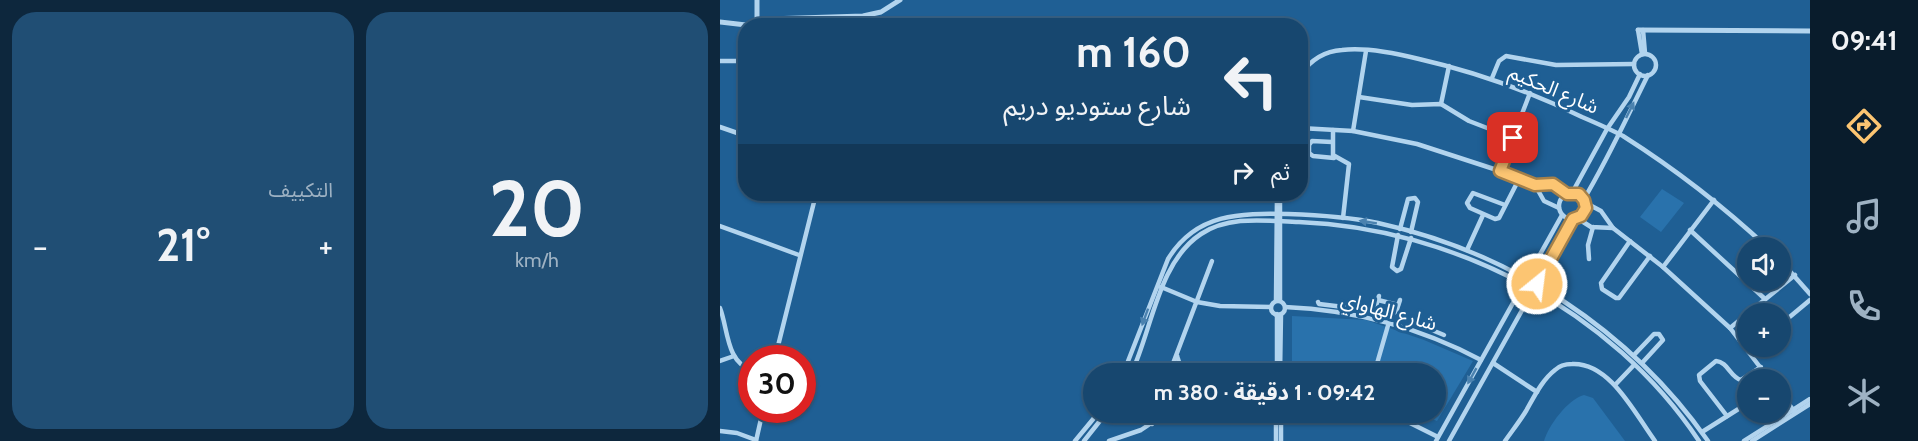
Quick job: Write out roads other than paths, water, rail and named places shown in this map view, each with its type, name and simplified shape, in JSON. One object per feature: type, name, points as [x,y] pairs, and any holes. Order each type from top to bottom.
[{"type":"street","points":[[757,0],[757,18]]},
{"type":"street","points":[[793,18],[869,15],[887,9],[900,0]]},
{"type":"street","points":[[720,22],[738,24]]},
{"type":"street","points":[[1643,54],[1641,30],[1810,31]]},
{"type":"street","points":[[1353,131],[1366,51]]},
{"type":"street","name":"شارع الحكيم","points":[[1308,65],[1329,52],[1366,51],[1401,55],[1492,78],[1620,135],[1672,168],[1714,200],[1756,237]]},
{"type":"street","points":[[1450,441],[1575,219],[1584,212],[1585,201],[1620,135],[1628,114],[1648,75],[1654,71],[1656,64],[1652,55],[1643,54],[1636,58],[1635,70],[1640,74],[1648,75]]},
{"type":"street","points":[[1492,78],[1499,61],[1506,56],[1556,64],[1634,64]]},
{"type":"street","points":[[720,61],[738,61]]},
{"type":"street","points":[[1441,104],[1449,66]]},
{"type":"street","points":[[1613,228],[1593,227],[1562,215],[1559,208],[1561,199],[1570,193],[1607,129],[1623,107],[1640,74]]},
{"type":"street","points":[[1500,171],[1530,93]]},
{"type":"street","points":[[1359,97],[1412,105],[1441,104],[1469,121],[1513,138]]},
{"type":"street","points":[[720,127],[738,133]]},
{"type":"street","points":[[1308,128],[1353,131],[1429,147],[1535,185],[1553,184],[1570,193],[1579,194],[1585,201],[1601,211],[1613,228],[1663,267],[1737,336]]},
{"type":"street","points":[[1333,130],[1332,153],[1335,158]]},
{"type":"street","points":[[1332,142],[1312,141],[1309,144],[1309,153],[1313,156],[1335,158],[1349,164],[1343,218]]},
{"type":"street","points":[[1505,205],[1476,193],[1470,194],[1467,202],[1468,207],[1483,215],[1499,218],[1519,179]]},
{"type":"street","points":[[1535,185],[1544,201],[1559,208]]},
{"type":"street","points":[[1398,235],[1392,267],[1397,271],[1401,268],[1411,235],[1419,202],[1415,198],[1408,200],[1400,229]]},
{"type":"street","points":[[1663,267],[1714,200]]},
{"type":"street","points":[[778,345],[814,201]]},
{"type":"street","points":[[1156,285],[1197,302],[1228,307],[1271,307],[1278,301],[1278,201]]},
{"type":"street","points":[[1127,363],[1156,285],[1174,249],[1190,234],[1208,223],[1240,214],[1343,218],[1400,229],[1470,259],[1534,291],[1585,323],[1634,365],[1679,412],[1700,441]]},
{"type":"street","points":[[1467,250],[1483,215]]},
{"type":"street","points":[[1408,423],[1437,439],[1562,215]]},
{"type":"street","points":[[1135,363],[1163,287],[1179,254],[1194,239],[1216,226],[1234,221],[1335,224],[1398,235],[1411,235],[1467,250],[1537,284],[1579,311],[1634,355],[1682,406],[1708,441]]},
{"type":"street","points":[[720,226],[799,255]]},
{"type":"street","points":[[1589,259],[1588,245],[1593,227]]},
{"type":"street","points":[[1690,230],[1765,298]]},
{"type":"street","points":[[1190,234],[1194,239]]},
{"type":"street","points":[[1630,241],[1601,283],[1602,289],[1619,298],[1650,256]]},
{"type":"street","points":[[1172,363],[1212,261]]},
{"type":"street","points":[[1791,271],[1810,294]]},
{"type":"street","points":[[1730,328],[1795,275]]},
{"type":"street","points":[[1378,298],[1399,302],[1394,314],[1385,313],[1376,308],[1378,298]]},
{"type":"street","points":[[1791,316],[1810,300]]},
{"type":"street","points":[[1278,301],[1285,307],[1279,314],[1278,363]]},
{"type":"street","points":[[1318,302],[1318,304],[1344,307],[1347,304]]},
{"type":"street","points":[[1332,311],[1333,304]]},
{"type":"street","points":[[1271,307],[1279,314]]},
{"type":"street","name":"شارع الهاواي","points":[[1285,307],[1332,311],[1433,333],[1481,360]]},
{"type":"street","points":[[720,308],[734,356],[738,360]]},
{"type":"street","points":[[1383,321],[1385,313]]},
{"type":"street","points":[[1377,363],[1389,322]]},
{"type":"street","points":[[1496,331],[1508,337]]},
{"type":"street","points":[[1433,333],[1444,335]]},
{"type":"street","points":[[1634,355],[1654,334],[1659,334],[1663,340],[1642,363]]},
{"type":"street","points":[[720,361],[734,356]]},
{"type":"street","points":[[1177,356],[1179,363]]},
{"type":"street","points":[[1727,416],[1700,381],[1699,375],[1719,361],[1735,378],[1741,380],[1761,367],[1754,357]]},
{"type":"street","points":[[1493,363],[1537,392]]},
{"type":"street","points":[[1505,441],[1553,371],[1566,364],[1578,363],[1593,367],[1615,385],[1655,441]]},
{"type":"street","points":[[1615,385],[1634,365]]},
{"type":"street","points":[[1461,396],[1472,401]]},
{"type":"street","points":[[1752,441],[1810,399]]},
{"type":"street","points":[[1744,441],[1810,404]]},
{"type":"street","points":[[1791,407],[1794,411]]},
{"type":"street","points":[[1702,432],[1737,410]]},
{"type":"street","points":[[720,431],[736,433],[756,440],[760,423]]},
{"type":"street","points":[[1075,441],[1091,423]]},
{"type":"street","points":[[1084,441],[1098,423]]},
{"type":"street","points":[[1276,423],[1276,441]]},
{"type":"street","points":[[1281,423],[1281,441]]},
{"type":"street","points":[[1109,441],[1131,435],[1152,424]]},
{"type":"street","points":[[1131,435],[1133,441]]}]
